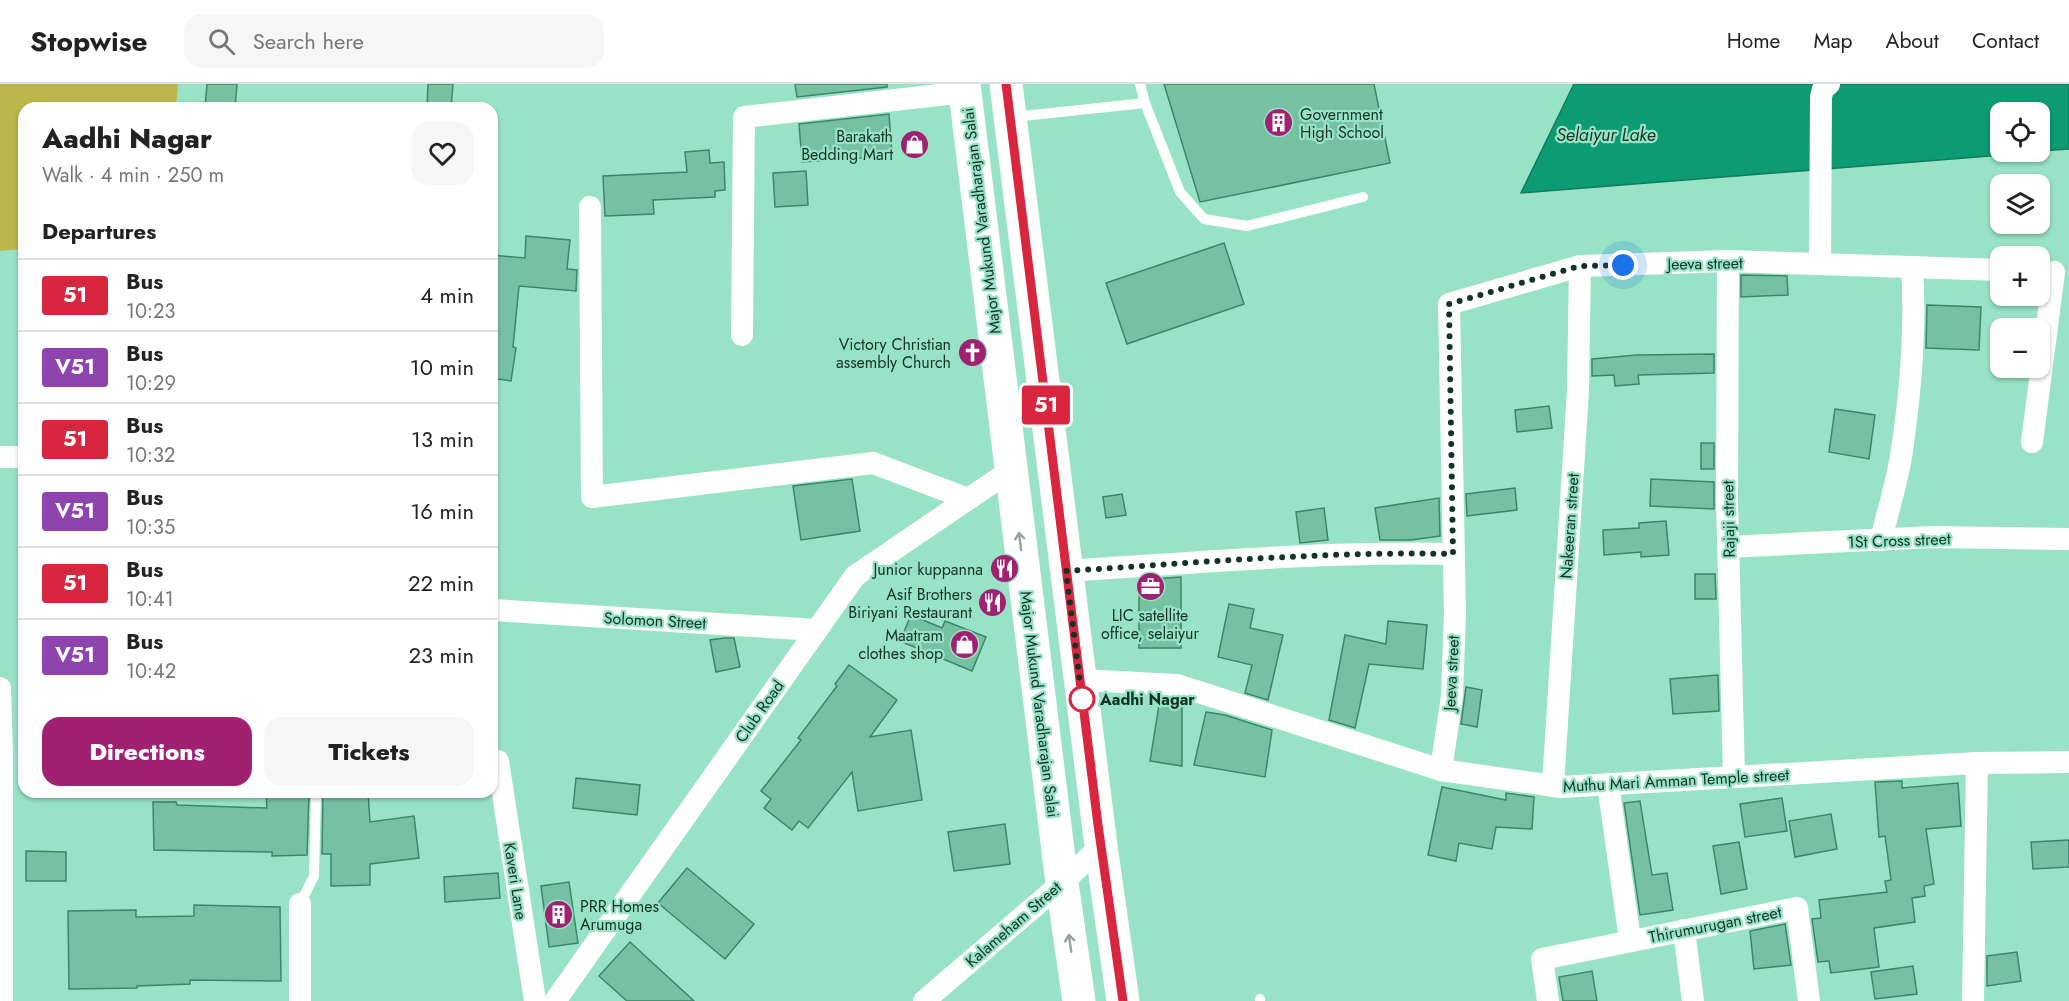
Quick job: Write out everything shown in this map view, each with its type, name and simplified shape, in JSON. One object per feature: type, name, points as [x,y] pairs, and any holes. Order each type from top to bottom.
[{"type":"main road","points":[[1006,84],[1101,846],[1123,1001]]},
{"type":"main road","name":"Major Mukund Varadharajan Salai","points":[[965,88],[1078,1001]]},
{"type":"street","points":[[1820,264],[1821,97],[1823,89],[1829,84]]},
{"type":"street","points":[[742,335],[744,117],[965,88]]},
{"type":"street","points":[[590,207],[592,497],[873,463],[968,499]]},
{"type":"street","name":"Jeeva street","points":[[1441,770],[1452,696],[1455,613],[1449,304],[1580,266],[1728,261],[1990,270]]},
{"type":"street","name":"Rajaji street","points":[[1728,261],[1728,547],[1734,777]]},
{"type":"street","name":"Nakeeran street","points":[[1553,785],[1578,391],[1580,266]]},
{"type":"street","points":[[1881,540],[1903,441],[1913,351],[1912,267]]},
{"type":"street","points":[[2032,442],[2054,272]]},
{"type":"street","points":[[0,457],[18,457]]},
{"type":"street","name":"Club Road","points":[[555,1001],[855,576],[1011,470]]},
{"type":"street","name":"1St Cross street","points":[[1728,547],[1932,537],[2069,539]]},
{"type":"street","points":[[1066,571],[1379,552],[1453,554]]},
{"type":"street","name":"Solomon Street","points":[[498,610],[817,630]]},
{"type":"street","name":"Muthu Mari Amman Temple street","points":[[1080,680],[1177,685],[1441,770],[1561,787],[1977,763],[2069,762]]},
{"type":"street","points":[[0,688],[2,1001]]},
{"type":"street","name":"Kaveri Lane","points":[[498,761],[535,1001]]},
{"type":"street","points":[[1973,1001],[1977,763]]},
{"type":"street","points":[[1608,784],[1630,940]]},
{"type":"street","name":"Kalameham Street","points":[[924,1001],[1062,883],[1101,846]]},
{"type":"street","points":[[300,904],[300,1001]]},
{"type":"street","name":"Thirumurugan street","points":[[1548,1001],[1542,959],[1797,908],[1809,1001]]},
{"type":"street","points":[[1684,930],[1693,1001]]},
{"type":"lane","points":[[1140,84],[1145,103],[1180,192],[1204,219],[1247,226],[1363,197]]},
{"type":"lane","points":[[1010,117],[1145,103]]},
{"type":"lane","points":[[300,904],[314,876],[316,798]]},
{"type":"shaded area","points":[[0,84],[178,84],[176,102],[18,102],[18,250],[0,251]]},
{"type":"water","name":"Selaiyur Lake","points":[[1574,84],[2069,84],[2069,149],[2050,150],[2050,102],[1990,102],[1990,156],[1521,193]]},
{"type":"building","points":[[207,84],[237,84],[236,102],[206,102]]},
{"type":"building","points":[[428,84],[453,84],[452,102],[427,102]]},
{"type":"building","points":[[795,84],[887,84],[887,87],[797,97]]},
{"type":"building","name":"Government High School","points":[[1164,84],[1374,84],[1390,163],[1200,202]]},
{"type":"building","points":[[889,114],[892,156],[802,162],[799,124]]},
{"type":"building","points":[[709,150],[710,163],[724,162],[725,190],[715,191],[715,197],[653,200],[654,214],[605,216],[603,176],[687,172],[685,152]]},
{"type":"building","points":[[806,171],[808,205],[775,207],[773,173]]},
{"type":"building","points":[[526,236],[570,240],[567,269],[577,270],[576,291],[519,286],[513,347],[516,348],[511,381],[498,379],[498,256],[525,258]]},
{"type":"building","points":[[1224,243],[1244,304],[1127,344],[1106,283]]},
{"type":"building","points":[[1741,275],[1787,276],[1788,295],[1741,297]]},
{"type":"building","points":[[1927,305],[1981,307],[1979,350],[1926,348]]},
{"type":"building","points":[[1714,354],[1714,373],[1638,375],[1639,384],[1615,386],[1614,375],[1592,376],[1592,359],[1637,355]]},
{"type":"building","points":[[1549,406],[1552,428],[1517,432],[1515,410]]},
{"type":"building","points":[[1835,409],[1875,415],[1869,459],[1829,452]]},
{"type":"building","points":[[1701,443],[1714,443],[1714,469],[1701,469]]},
{"type":"building","points":[[852,479],[860,531],[801,540],[793,486]]},
{"type":"building","points":[[1651,479],[1714,482],[1714,509],[1650,506]]},
{"type":"building","points":[[1515,488],[1517,510],[1467,516],[1466,494]]},
{"type":"building","points":[[1122,494],[1126,515],[1106,518],[1103,497]]},
{"type":"building","points":[[1439,498],[1440,536],[1411,540],[1380,540],[1375,508]]},
{"type":"building","points":[[1324,508],[1328,540],[1300,543],[1296,512]]},
{"type":"building","points":[[1666,521],[1669,555],[1641,557],[1641,552],[1604,555],[1603,530],[1639,528],[1639,523]]},
{"type":"building","points":[[1695,574],[1715,574],[1716,599],[1695,599]]},
{"type":"building","points":[[1181,577],[1181,648],[1139,648],[1139,580]]},
{"type":"building","points":[[1229,604],[1254,609],[1250,628],[1283,635],[1268,700],[1245,693],[1252,665],[1218,657]]},
{"type":"building","points":[[911,615],[942,628],[945,621],[986,637],[972,671],[900,641]]},
{"type":"building","points":[[1388,621],[1427,625],[1423,669],[1369,664],[1355,728],[1329,720],[1345,635],[1386,644]]},
{"type":"building","points":[[734,638],[740,667],[716,672],[710,640]]},
{"type":"building","points":[[849,665],[897,700],[870,737],[911,730],[922,800],[858,811],[852,772],[808,828],[799,821],[792,830],[764,808],[771,799],[761,791],[801,740],[798,738],[837,686],[835,684]]},
{"type":"building","points":[[1718,675],[1719,711],[1673,714],[1670,679]]},
{"type":"building","points":[[1466,687],[1482,690],[1477,727],[1461,724]]},
{"type":"building","points":[[1160,699],[1182,702],[1182,766],[1150,761]]},
{"type":"building","points":[[1206,712],[1225,715],[1272,730],[1265,777],[1194,765]]},
{"type":"building","points":[[576,778],[640,785],[637,815],[573,808]]},
{"type":"building","points":[[1902,781],[1902,788],[1958,783],[1961,826],[1926,829],[1934,884],[1924,886],[1925,896],[1912,898],[1915,922],[1874,928],[1879,967],[1831,973],[1829,961],[1818,962],[1812,919],[1821,918],[1819,900],[1887,892],[1885,881],[1891,880],[1885,836],[1879,837],[1875,782]]},
{"type":"building","points":[[1442,787],[1506,800],[1506,793],[1534,797],[1532,829],[1496,827],[1492,849],[1459,843],[1456,861],[1428,855]]},
{"type":"building","points":[[266,798],[309,798],[307,855],[272,856],[272,852],[154,850],[153,802],[267,808]]},
{"type":"building","points":[[323,798],[368,798],[370,822],[414,816],[419,858],[370,864],[370,885],[331,886],[331,854],[322,854]]},
{"type":"building","points":[[1782,798],[1787,831],[1745,837],[1740,804]]},
{"type":"building","points":[[1640,801],[1652,875],[1667,873],[1673,910],[1640,915],[1624,803]]},
{"type":"building","points":[[1831,814],[1837,849],[1795,857],[1789,821]]},
{"type":"building","points":[[1005,824],[1010,864],[954,871],[948,832]]},
{"type":"building","points":[[2069,840],[2069,867],[2033,869],[2031,842]]},
{"type":"building","points":[[1739,842],[1747,889],[1721,894],[1713,846]]},
{"type":"building","points":[[26,851],[66,852],[66,881],[26,881]]},
{"type":"building","points":[[687,868],[754,924],[725,959],[658,903]]},
{"type":"building","points":[[498,873],[500,898],[445,902],[444,877]]},
{"type":"building","name":"PRR Homes Arumuga","points":[[569,882],[578,943],[549,947],[541,886]]},
{"type":"building","points":[[194,905],[280,907],[281,981],[190,980],[190,984],[137,986],[137,988],[69,989],[68,911],[136,910],[136,917],[194,916]]},
{"type":"building","points":[[1785,924],[1791,965],[1754,969],[1750,931]]},
{"type":"building","points":[[630,942],[694,1001],[627,1001],[599,976]]},
{"type":"building","points":[[2017,952],[2021,981],[1987,986],[1987,956]]},
{"type":"building","points":[[1913,966],[1917,994],[1875,999],[1871,972]]},
{"type":"building","points":[[1592,971],[1597,1001],[1563,1001],[1559,977]]},
{"type":"bus line","name":"51","points":[[1006,84],[1098,825],[1123,1001]]},
{"type":"place","name":"Government High School","points":[[1279,123]]},
{"type":"place","name":"Barakath Bedding Mart","points":[[914,145]]},
{"type":"place","name":"Victory Christian assembly Church","points":[[972,353]]},
{"type":"place","name":"Junior kuppanna","points":[[1004,569]]},
{"type":"place","name":"LIC satellite office, selaiyur","points":[[1150,587]]},
{"type":"place","name":"Asif Brothers Biriyani Restaurant","points":[[993,603]]},
{"type":"place","name":"Maatram clothes shop","points":[[964,644]]},
{"type":"place","name":"Aadhi Nagar","points":[[1082,699]]},
{"type":"place","name":"PRR Homes Arumuga","points":[[559,915]]},
{"type":"route","points":[[1082,699],[1066,571],[1330,554],[1379,552],[1453,554],[1449,304],[1580,266],[1623,265]]}]
